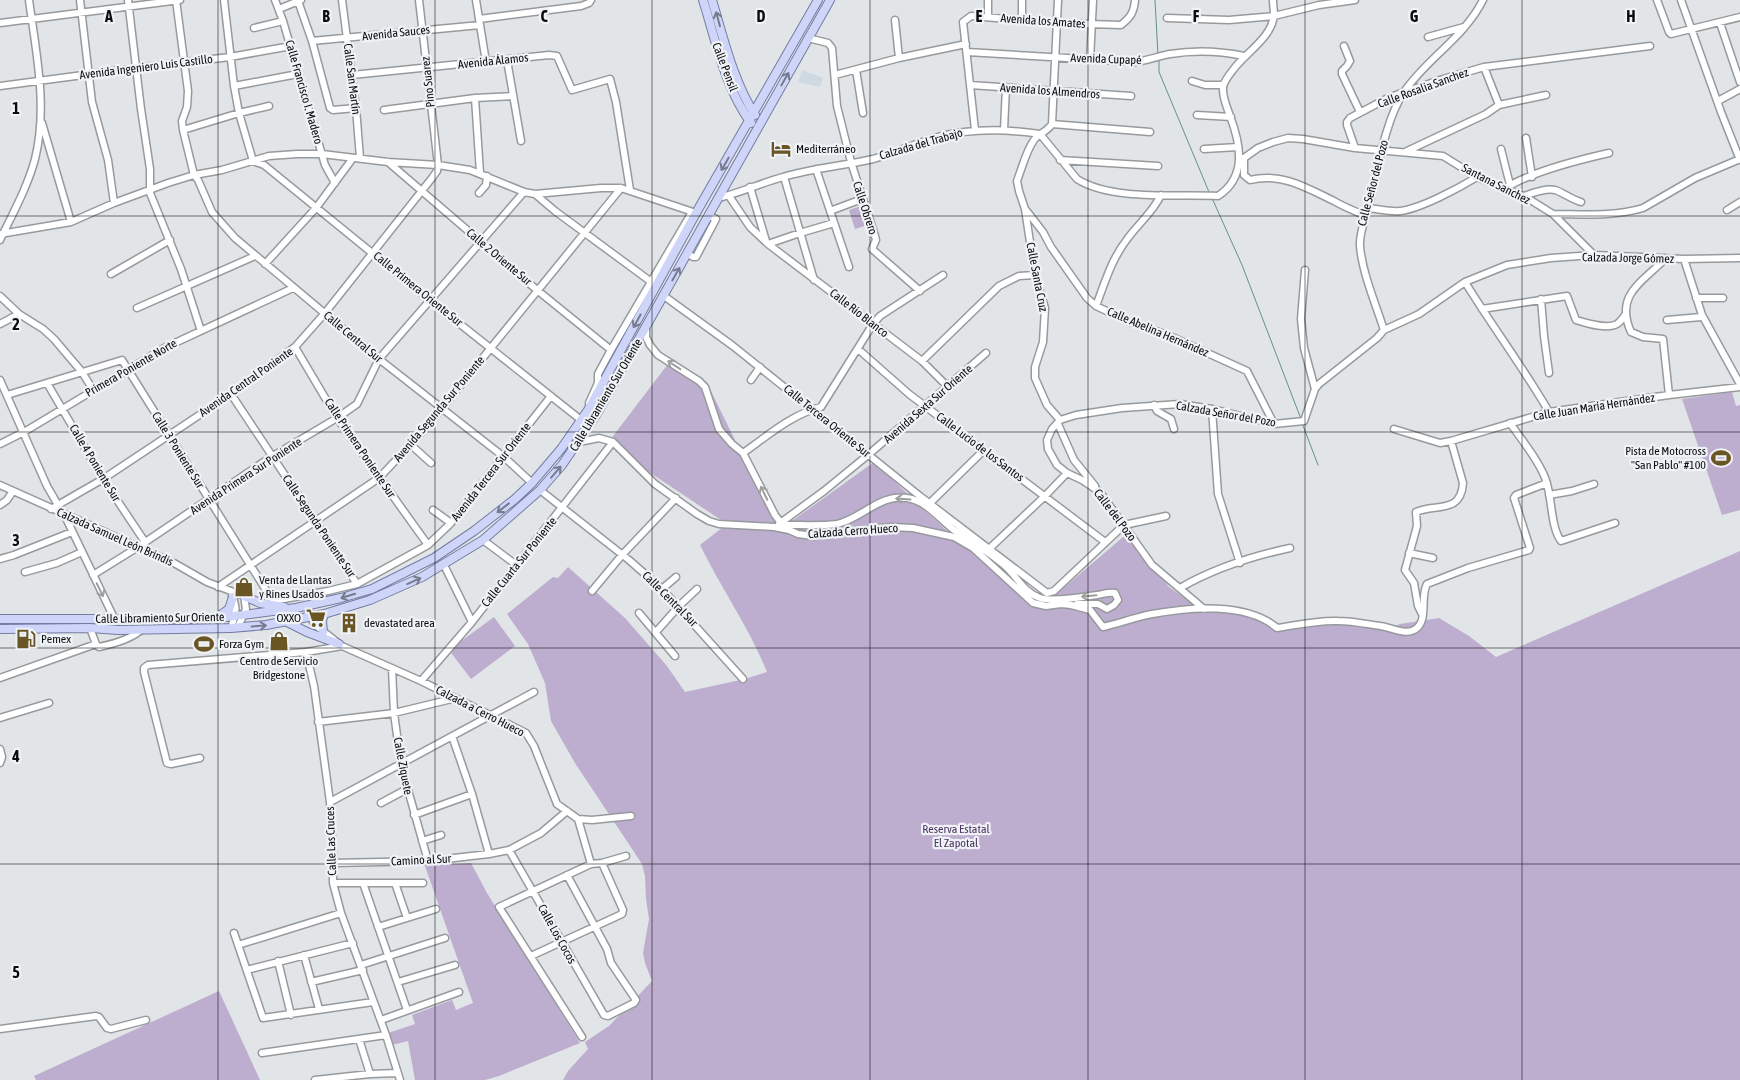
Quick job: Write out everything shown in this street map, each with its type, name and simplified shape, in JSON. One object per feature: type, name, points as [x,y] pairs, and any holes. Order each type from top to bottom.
[{"type":"main road","name":"Calle Pensil","points":[[703,0],[717,51],[740,104],[752,117],[761,121]]},
{"type":"main road","name":"Calle Pensil","points":[[712,0],[725,46],[756,130]]},
{"type":"main road","name":"Calle Libramiento Sur Oriente","points":[[0,619],[211,619],[307,606],[372,589],[434,558],[515,500],[561,449],[588,410],[694,212],[752,117],[818,0]]},
{"type":"main road","name":"Calle Libramiento Sur Oriente","points":[[0,629],[90,628],[118,630],[142,628],[234,628],[266,625],[324,614],[370,600],[422,577],[482,540],[540,490],[562,466],[579,442],[688,254],[830,0]]},
{"type":"main road","points":[[211,619],[229,609],[231,594]]},
{"type":"main road","points":[[244,596],[260,603],[296,608]]},
{"type":"main road","points":[[323,632],[322,621],[324,614]]},
{"type":"main road","points":[[285,621],[306,632],[341,645]]},
{"type":"street","points":[[1,236],[35,159],[41,120],[39,81],[29,0]]},
{"type":"street","points":[[80,0],[92,102],[108,160],[114,203]]},
{"type":"street","points":[[176,0],[188,91],[187,107],[182,121],[183,130],[269,106]]},
{"type":"street","points":[[0,23],[82,13],[128,3],[180,0]]},
{"type":"street","points":[[224,0],[234,86],[253,161]]},
{"type":"street","name":"Calle Francisco I. Madero","points":[[275,0],[291,46],[325,165],[335,183]]},
{"type":"street","points":[[342,0],[349,0]]},
{"type":"street","name":"Calle San Martín","points":[[342,0],[356,108],[356,158]]},
{"type":"street","name":"Pino Suarez","points":[[419,0],[438,165]]},
{"type":"street","points":[[476,0],[486,62]]},
{"type":"street","points":[[988,0],[988,17]]},
{"type":"street","points":[[1022,0],[1022,20]]},
{"type":"street","points":[[1058,0],[1052,124],[1150,132]]},
{"type":"street","points":[[1090,60],[1093,0]]},
{"type":"street","name":"Avenida los Amates","points":[[966,48],[963,22],[971,16],[1057,23],[1121,25],[1130,18],[1134,10],[1135,0]]},
{"type":"street","points":[[1273,0],[1274,16],[1271,26],[1264,37],[1244,56],[1223,85],[1226,104],[1242,158],[1244,175],[1250,180],[1269,177],[1285,179],[1300,184],[1366,216]]},
{"type":"street","points":[[1167,18],[1230,20],[1274,16],[1320,5],[1355,0]]},
{"type":"street","points":[[1483,1],[1490,0]]},
{"type":"street","points":[[1657,0],[1669,32],[1674,33],[1740,17]]},
{"type":"street","points":[[1552,214],[1606,215],[1643,208],[1695,178],[1740,159],[1682,0]]},
{"type":"street","points":[[279,9],[300,1],[330,108],[333,110],[356,108]]},
{"type":"street","name":"Calle Señor del Pozo","points":[[1384,330],[1361,257],[1360,231],[1366,216],[1382,150],[1393,114],[1404,92],[1466,27],[1483,1]]},
{"type":"street","name":"Avenida Sauces","points":[[312,41],[423,31],[581,6],[590,2]]},
{"type":"street","points":[[128,3],[150,169],[150,193],[170,240],[201,331]]},
{"type":"street","points":[[895,20],[899,58]]},
{"type":"street","points":[[254,28],[283,22]]},
{"type":"street","points":[[1720,23],[1740,82]]},
{"type":"street","points":[[1428,37],[1466,27]]},
{"type":"street","name":"Calle Obrero","points":[[808,38],[828,43],[832,48],[837,106],[851,162],[876,240],[872,249],[920,291]]},
{"type":"street","name":"Avenida Ingeniero Luis Castillo","points":[[0,86],[230,57],[291,46]]},
{"type":"street","points":[[1344,46],[1350,61],[1342,70],[1342,74],[1360,112],[1347,122],[1355,148]]},
{"type":"street","name":"Calle Rosalia Sanchez","points":[[1360,112],[1404,92],[1443,78],[1484,67],[1650,46]]},
{"type":"street","points":[[966,48],[974,130]]},
{"type":"street","name":"Avenida Cupapé","points":[[834,75],[899,58],[966,48],[1090,60],[1135,62],[1146,61],[1168,54],[1196,52],[1223,52],[1244,56]]},
{"type":"street","name":"Avenida Álamos","points":[[352,75],[426,69],[549,55],[557,56],[572,90],[610,78],[618,111],[630,190]]},
{"type":"street","points":[[507,60],[521,141]]},
{"type":"street","points":[[1484,67],[1499,105]]},
{"type":"street","points":[[856,70],[863,113]]},
{"type":"street","points":[[234,86],[298,74]]},
{"type":"street","points":[[1192,81],[1205,85],[1223,85]]},
{"type":"street","name":"Avenida los Almendros","points":[[970,85],[1131,96]]},
{"type":"street","points":[[1004,130],[1006,87]]},
{"type":"street","points":[[1718,101],[1740,88]]},
{"type":"street","points":[[1404,152],[1486,114],[1499,105],[1546,95]]},
{"type":"street","points":[[384,110],[475,98],[513,96]]},
{"type":"street","points":[[475,98],[486,185],[479,193]]},
{"type":"street","points":[[1197,115],[1231,117]]},
{"type":"street","points":[[41,120],[71,222]]},
{"type":"street","name":"Calle Santa Cruz","points":[[1052,124],[1033,142],[1017,181],[1025,209],[1035,275],[1044,301],[1043,342],[1035,368],[1035,378],[1047,405],[1059,422],[1074,460],[1086,472],[1095,488]]},
{"type":"street","name":"Calle Central Sur","points":[[183,130],[194,176],[198,180],[212,212],[235,238],[379,360],[504,457],[532,483]]},
{"type":"street","name":"Calzada del Trabajo","points":[[718,198],[784,177],[872,159],[937,137],[974,130],[1004,130],[1040,134]]},
{"type":"street","points":[[1040,134],[1077,180],[1118,192],[1218,196],[1230,188],[1242,158]]},
{"type":"street","name":"Santana Sanchez","points":[[1242,158],[1258,148],[1288,138],[1355,148],[1443,156],[1477,177],[1507,187],[1524,196],[1552,214],[1594,255]]},
{"type":"street","points":[[1526,138],[1532,177]]},
{"type":"street","points":[[1204,150],[1238,146]]},
{"type":"street","points":[[1501,148],[1507,187],[1586,158],[1609,153]]},
{"type":"street","points":[[1,236],[71,222],[114,203],[194,176],[222,170],[268,156],[281,155],[322,154],[388,162],[438,165],[484,174],[524,192],[535,194],[621,188],[694,212],[650,281],[598,374],[598,383],[592,394],[588,410]]},
{"type":"street","points":[[265,264],[316,208],[356,158]]},
{"type":"street","points":[[1060,160],[1158,166]]},
{"type":"street","name":"Calle Primera Oriente Sur","points":[[253,161],[264,165],[581,420]]},
{"type":"street","name":"Calle 2 Oriente Sur","points":[[388,162],[537,290],[611,350]]},
{"type":"street","name":"Avenida Central Poniente","points":[[51,509],[103,478],[231,394],[295,347],[325,313],[437,171],[438,165]]},
{"type":"street","points":[[816,169],[849,267]]},
{"type":"street","points":[[784,177],[814,280]]},
{"type":"street","points":[[1368,208],[1394,211],[1409,208],[1437,197],[1477,177]]},
{"type":"street","points":[[750,187],[768,243],[834,223]]},
{"type":"street","name":"Avenida Segunda Sur Poniente","points":[[218,587],[379,478],[442,408],[621,188]]},
{"type":"street","points":[[1524,196],[1538,191],[1554,190],[1580,202]]},
{"type":"street","name":"Avenida Primera Sur Poniente","points":[[93,575],[138,547],[271,457],[357,404],[379,360],[482,243],[524,192]]},
{"type":"street","points":[[535,194],[650,281]]},
{"type":"street","points":[[1096,306],[1116,255],[1128,238],[1151,213],[1161,195]]},
{"type":"street","name":"Calle Río Blanco","points":[[729,196],[750,228],[814,280],[922,362],[948,387]]},
{"type":"street","points":[[830,211],[862,199]]},
{"type":"street","points":[[1727,210],[1740,202]]},
{"type":"street","name":"Calle Abelina Hernández","points":[[1025,209],[1043,232],[1078,288],[1096,306],[1247,371],[1274,424]]},
{"type":"street","points":[[688,254],[696,257],[709,234],[716,219],[709,216]]},
{"type":"street","points":[[701,230],[709,234]]},
{"type":"street","points":[[111,274],[170,240]]},
{"type":"street","name":"Calzada Jorge Gómez","points":[[1384,330],[1419,314],[1465,282],[1506,265],[1594,255],[1684,259],[1740,258]]},
{"type":"street","points":[[137,308],[255,256]]},
{"type":"street","points":[[1666,258],[1627,298],[1625,315],[1631,332],[1643,337],[1663,339],[1669,395]]},
{"type":"street","points":[[1684,259],[1702,315],[1740,385]]},
{"type":"street","points":[[1305,270],[1301,319],[1304,348],[1315,389]]},
{"type":"street","points":[[743,453],[775,430],[821,407],[873,324],[880,316],[943,275]]},
{"type":"street","points":[[922,362],[1000,286],[1019,276],[1035,275]]},
{"type":"street","points":[[1465,282],[1524,370],[1549,412]]},
{"type":"street","name":"Primera Poniente Norte","points":[[0,444],[24,432],[164,348],[293,288]]},
{"type":"street","points":[[0,296],[19,314],[44,329],[59,344],[82,372],[93,390]]},
{"type":"street","name":"Calle Tercera Oriente Sur","points":[[664,296],[760,367],[814,409],[868,455],[1047,593],[1051,593],[1105,542]]},
{"type":"street","points":[[1482,309],[1567,296],[1576,320],[1593,325],[1612,326],[1616,325],[1625,315]]},
{"type":"street","points":[[1696,298],[1723,298]]},
{"type":"street","points":[[1541,299],[1549,373]]},
{"type":"street","points":[[0,324],[19,314]]},
{"type":"street","points":[[1667,320],[1701,317],[1702,315]]},
{"type":"street","points":[[646,327],[646,337],[658,355],[705,387],[719,429],[743,453],[781,523],[787,525],[837,524],[890,499],[906,498],[914,500],[930,509],[952,528],[1004,565],[1028,592],[1041,599],[1056,600],[1108,592],[1115,593],[1118,600],[1114,606],[1107,609],[1098,604],[1071,605]]},
{"type":"street","points":[[1315,389],[1324,378],[1377,338],[1384,330]]},
{"type":"street","name":"Calle Primera Poniente Sur","points":[[295,347],[337,418],[428,545]]},
{"type":"street","name":"Calle Lucio de los Santos","points":[[858,349],[924,406],[1105,542]]},
{"type":"street","name":"Avenida Sexta Sur Oriente","points":[[774,527],[868,455],[986,353]]},
{"type":"street","points":[[7,395],[119,360],[122,360],[128,370]]},
{"type":"street","points":[[751,380],[760,367]]},
{"type":"street","name":"Calle 3 Poniente Sur","points":[[128,370],[274,604]]},
{"type":"street","points":[[0,380],[47,486],[58,505]]},
{"type":"street","name":"Calle 4 Poniente Sur","points":[[47,383],[103,478],[145,542]]},
{"type":"street","name":"Calle Juan María Hernández","points":[[1394,429],[1440,443],[1549,412],[1740,385]]},
{"type":"street","name":"Calzada Señor del Pozo","points":[[1059,422],[1076,415],[1122,408],[1180,404],[1212,409],[1274,424],[1290,424],[1304,421],[1315,389]]},
{"type":"street","name":"Calle Segunda Poniente Sur","points":[[231,394],[357,584]]},
{"type":"street","name":"Avenida Tercera Sur Oriente","points":[[274,604],[357,584],[428,545],[451,523],[551,396]]},
{"type":"street","points":[[1154,405],[1157,411],[1171,419],[1174,429]]},
{"type":"street","points":[[1212,409],[1218,494],[1240,563]]},
{"type":"street","name":"Calle del Pozo","points":[[1059,422],[1050,433],[1047,445],[1057,464],[1067,473],[1100,492],[1152,565],[1204,609]]},
{"type":"street","points":[[1510,423],[1547,483],[1558,538],[1561,541],[1616,523]]},
{"type":"street","points":[[579,442],[599,438],[614,442],[655,484],[676,498],[622,554],[592,591]]},
{"type":"street","points":[[1422,615],[1418,606],[1414,582],[1405,570],[1417,526],[1416,512],[1450,505],[1456,500],[1463,487],[1451,441]]},
{"type":"street","name":"Calle Cuarta Sur Poniente","points":[[421,681],[472,622],[515,564],[614,442]]},
{"type":"street","points":[[411,444],[431,463]]},
{"type":"street","points":[[930,503],[984,450]]},
{"type":"street","points":[[990,548],[1046,496],[1067,473]]},
{"type":"street","points":[[1422,615],[1424,590],[1427,584],[1468,568],[1529,550],[1530,548],[1514,498],[1516,495],[1547,483]]},
{"type":"street","points":[[1549,495],[1572,491],[1594,484]]},
{"type":"street","name":"Calzada Samuel León Brindis","points":[[0,485],[138,547],[231,594],[244,596]]},
{"type":"street","name":"Calle Central Sur","points":[[540,490],[622,554],[662,589],[743,679]]},
{"type":"street","points":[[0,505],[7,500],[13,491]]},
{"type":"street","name":"Calzada Cerro Hueco","points":[[676,498],[709,521],[719,524],[774,527],[813,536],[890,527],[912,528],[954,537],[973,548],[1033,602],[1046,606],[1071,605],[1090,610],[1103,627],[1152,614],[1204,609],[1235,610],[1269,621],[1277,628],[1337,621],[1384,626],[1408,632],[1417,628],[1422,615]]},
{"type":"street","points":[[433,510],[451,523]]},
{"type":"street","points":[[64,514],[115,620]]},
{"type":"street","points":[[1105,542],[1124,526],[1166,516]]},
{"type":"street","points":[[0,559],[72,532]]},
{"type":"street","points":[[482,540],[515,564]]},
{"type":"street","points":[[1180,588],[1196,579],[1264,554],[1290,548]]},
{"type":"street","points":[[25,572],[82,552]]},
{"type":"street","points":[[1409,553],[1433,558]]},
{"type":"street","points":[[444,565],[472,622]]},
{"type":"street","points":[[662,589],[676,577]]},
{"type":"street","points":[[656,632],[697,589]]},
{"type":"street","points":[[231,594],[236,604],[234,628]]},
{"type":"street","points":[[234,628],[246,610],[244,596]]},
{"type":"street","name":"Calzada a Cerro Hueco","points":[[307,606],[314,624],[341,645],[421,681],[526,733],[534,746],[558,804],[578,818]]},
{"type":"street","points":[[639,613],[675,656]]},
{"type":"street","points":[[90,628],[99,647],[138,633],[142,628]]},
{"type":"street","points":[[0,678],[96,644]]},
{"type":"street","points":[[200,758],[168,764],[144,668],[148,665],[306,652],[341,645]]},
{"type":"street","name":"Calle Las Cruces","points":[[306,652],[314,686],[330,802],[333,883],[341,913],[381,1020],[398,1077]]},
{"type":"street","name":"Calle Ziquete","points":[[392,668],[394,713],[401,765],[428,862]]},
{"type":"street","points":[[330,802],[534,692]]},
{"type":"street","points":[[318,722],[394,713],[456,698]]},
{"type":"street","points":[[0,718],[49,703]]},
{"type":"street","points":[[452,736],[472,794],[489,854]]},
{"type":"street","points":[[0,749],[1,762]]},
{"type":"street","points":[[382,803],[408,789]]},
{"type":"street","points":[[414,815],[472,794]]},
{"type":"street","name":"Camino al Sur","points":[[333,863],[428,862],[509,850],[541,833],[567,811]]},
{"type":"street","points":[[591,864],[578,818],[592,820],[631,816]]},
{"type":"street","points":[[422,841],[441,835]]},
{"type":"street","name":"Calle Los Cocos","points":[[509,850],[561,942],[606,1016],[636,1002],[611,963],[607,950],[595,927]]},
{"type":"street","points":[[582,1037],[499,907],[591,864],[626,856]]},
{"type":"street","points":[[531,956],[622,914],[602,863]]},
{"type":"street","points":[[567,875],[595,927]]},
{"type":"street","points":[[333,883],[423,883]]},
{"type":"street","points":[[362,883],[407,1010]]},
{"type":"street","points":[[395,883],[407,918]]},
{"type":"street","points":[[378,927],[436,909]]},
{"type":"street","points":[[238,945],[341,913]]},
{"type":"street","points":[[234,933],[263,1018],[373,1002]]},
{"type":"street","points":[[311,982],[362,968],[389,956],[445,938]]},
{"type":"street","points":[[247,970],[353,943]]},
{"type":"street","points":[[304,955],[319,1009]]},
{"type":"street","points":[[278,962],[291,1015]]},
{"type":"street","points":[[398,982],[455,965]]},
{"type":"street","points":[[381,1020],[459,992]]},
{"type":"street","points":[[0,1029],[96,1016],[99,1017],[107,1028],[146,1020]]},
{"type":"street","points":[[262,1053],[386,1035]]},
{"type":"street","points":[[359,1039],[370,1074]]},
{"type":"street","points":[[316,1080],[370,1074],[398,1077]]},
{"type":"shaded area","points":[[802,70],[823,78],[820,87],[798,82]]},
{"type":"green space","points":[[861,206],[868,225],[855,229],[849,210]]},
{"type":"green space","name":"Reserva Estatal El Zapotal","points":[[671,360],[709,387],[776,524],[785,526],[874,462],[949,533],[967,542],[991,559],[998,567],[1010,574],[1022,589],[1047,602],[1129,532],[1169,587],[1199,608],[1232,608],[1275,626],[1290,630],[1312,626],[1352,624],[1388,629],[1400,624],[1439,618],[1469,636],[1496,657],[1740,551],[1740,1080],[563,1080],[568,1071],[588,1049],[585,1042],[609,1026],[652,981],[643,953],[649,919],[645,876],[642,864],[575,763],[551,721],[545,683],[528,644],[507,614],[553,577],[558,578],[568,567],[625,618],[667,666],[685,692],[745,679],[767,672],[752,639],[700,545],[727,524],[607,444]]},
{"type":"green space","name":"Pista de Motocross \"San Pablo\" #100","points":[[1732,392],[1736,406],[1740,405],[1740,510],[1722,515],[1682,399]]},
{"type":"green space","points":[[494,617],[515,646],[471,679],[449,650]]},
{"type":"green space","points":[[471,863],[487,893],[580,1043],[485,1080],[415,1080],[408,1041],[392,1045],[388,1033],[415,1024],[412,1015],[452,1000],[456,1010],[473,1003],[425,866]]},
{"type":"green space","points":[[219,991],[260,1080],[36,1080],[34,1076]]},
{"type":"waterway","points":[[1155,0],[1158,55]]},
{"type":"waterway","points":[[1159,59],[1159,72],[1209,192]]},
{"type":"waterway","points":[[1212,198],[1242,265],[1301,419]]},
{"type":"waterway","points":[[1302,423],[1318,465]]},
{"type":"place","name":"Mediterráneo","points":[[781,149]]},
{"type":"place","name":"Pista de Motocross \"San Pablo\" #100","points":[[1721,458]]},
{"type":"place","name":"Venta de Llantas y Rines Usados","points":[[244,587]]},
{"type":"place","name":"OXXO","points":[[316,618]]},
{"type":"place","name":"devastated area","points":[[349,623]]},
{"type":"place","name":"Pemex","points":[[26,639]]},
{"type":"place","name":"Centro de Servicio Bridgestone","points":[[279,641]]},
{"type":"place","name":"Forza Gym","points":[[204,644]]}]
